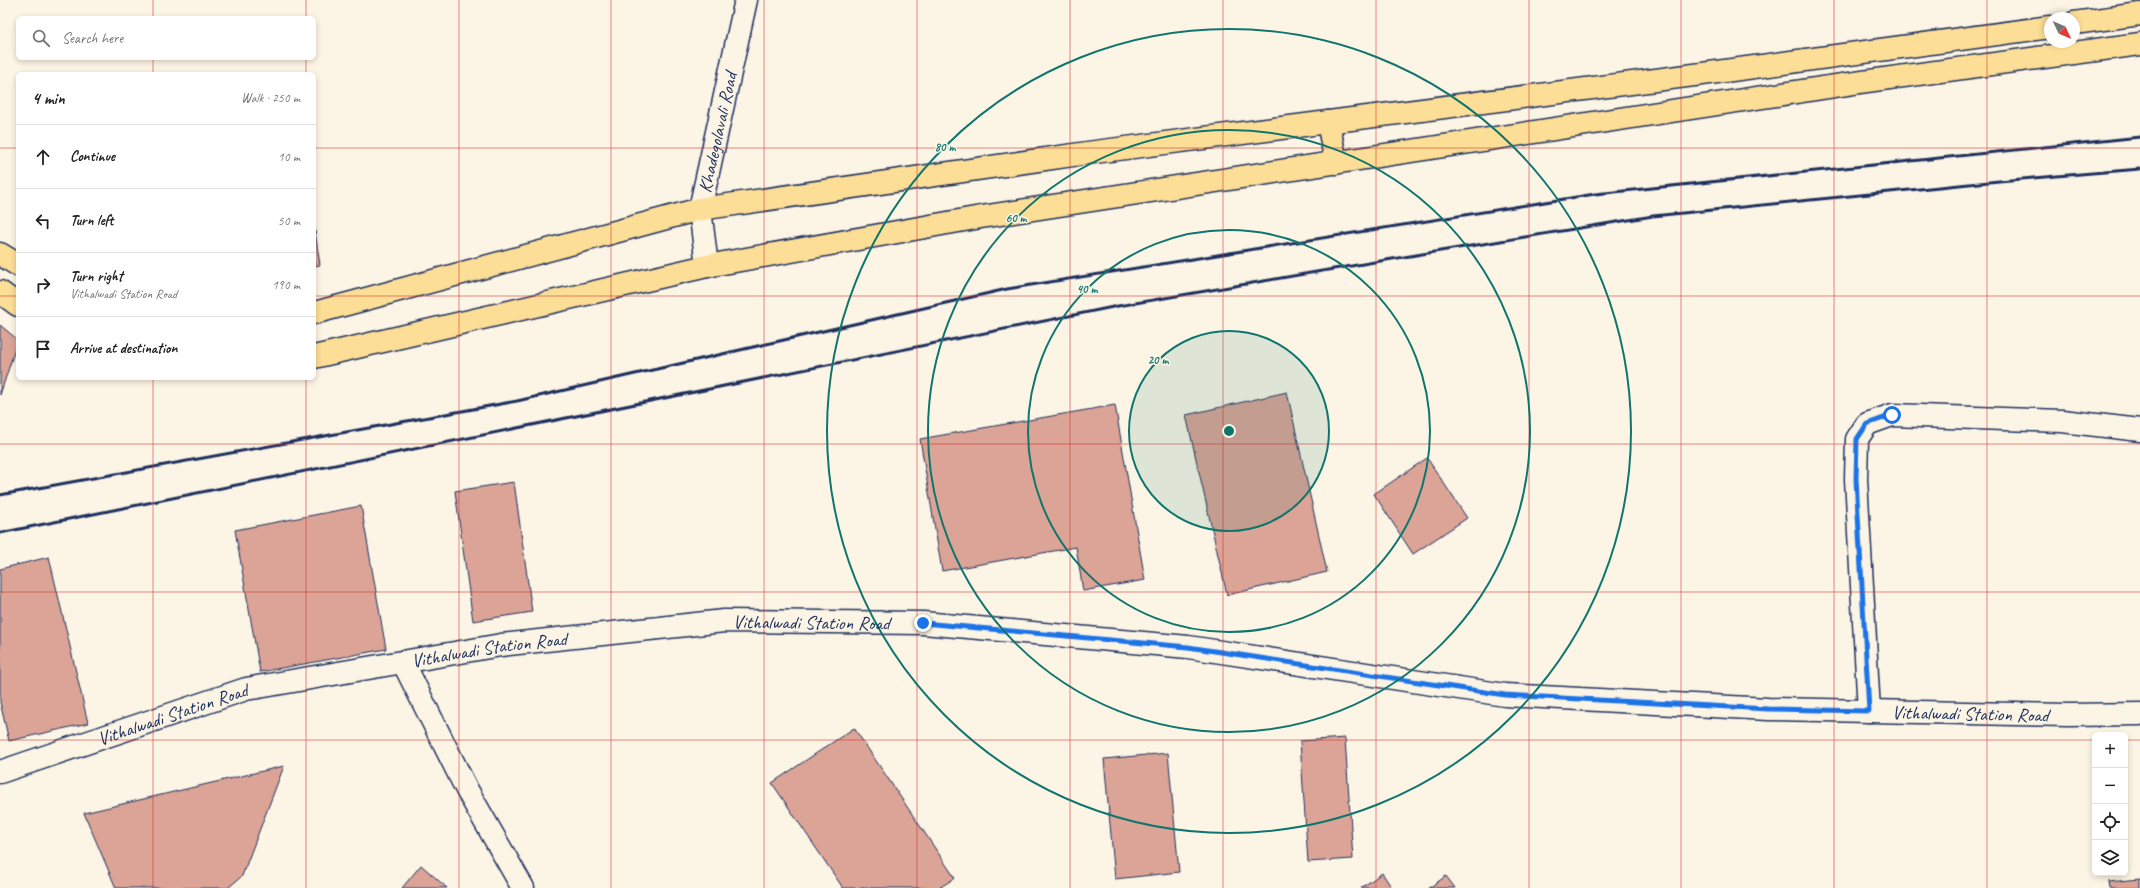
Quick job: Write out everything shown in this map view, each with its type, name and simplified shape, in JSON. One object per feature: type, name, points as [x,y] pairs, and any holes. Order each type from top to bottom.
[{"type":"main road","points":[[2080,22],[2140,14]]},
{"type":"main road","points":[[316,312],[700,209],[1087,153],[1702,74],[2044,28]]},
{"type":"main road","points":[[316,357],[707,266],[981,217],[1868,81],[2140,44]]},
{"type":"main road","points":[[1865,52],[1868,81]]},
{"type":"main road","points":[[1702,74],[1705,106]]},
{"type":"main road","points":[[1328,122],[1336,163]]},
{"type":"main road","points":[[0,254],[16,264]]},
{"type":"main road","points":[[0,292],[16,304]]},
{"type":"street","name":"Khadegolavali Road","points":[[707,266],[700,209],[746,0]]},
{"type":"street","points":[[1869,711],[1856,479],[1857,439],[1867,424],[1892,415],[2062,421],[2140,430]]},
{"type":"street","name":"Vithalwadi Station Road","points":[[0,772],[246,689],[501,645],[724,621],[923,623],[1188,647],[1505,695],[1768,709],[2069,715],[2140,714]]},
{"type":"street","points":[[403,662],[467,790],[523,888]]},
{"type":"building","points":[[316,238],[320,265],[316,266]]},
{"type":"building","points":[[0,325],[16,338],[16,346],[0,395]]},
{"type":"building","points":[[1287,392],[1327,572],[1227,595],[1186,415]]},
{"type":"building","points":[[1115,405],[1145,580],[1083,591],[1076,547],[942,571],[920,439]]},
{"type":"building","points":[[1427,458],[1467,518],[1413,554],[1374,494]]},
{"type":"building","points":[[514,482],[532,612],[473,621],[455,491]]},
{"type":"building","points":[[361,506],[386,649],[260,672],[235,530]]},
{"type":"building","points":[[49,557],[88,723],[9,741],[0,702],[0,569]]},
{"type":"building","points":[[854,728],[955,878],[939,888],[843,888],[772,783]]},
{"type":"building","points":[[1345,738],[1353,859],[1308,862],[1300,741]]},
{"type":"building","points":[[1168,753],[1179,872],[1115,879],[1104,759]]},
{"type":"building","points":[[284,766],[242,876],[228,888],[116,888],[84,813]]},
{"type":"building","points":[[421,865],[447,888],[402,888]]},
{"type":"building","points":[[1382,873],[1392,888],[1361,888]]},
{"type":"building","points":[[1446,876],[1455,888],[1429,888]]},
{"type":"building","points":[[2140,879],[2140,888],[2109,888],[2108,882]]},
{"type":"railway","points":[[0,495],[517,401],[1007,289],[1595,194],[2140,137]]},
{"type":"railway","points":[[0,533],[1118,306],[1398,258],[1653,216],[1999,181],[2140,169]]},
{"type":"route","points":[[923,623],[1188,647],[1505,695],[1768,709],[1869,711],[1856,479],[1857,439],[1867,424],[1892,415]]}]
